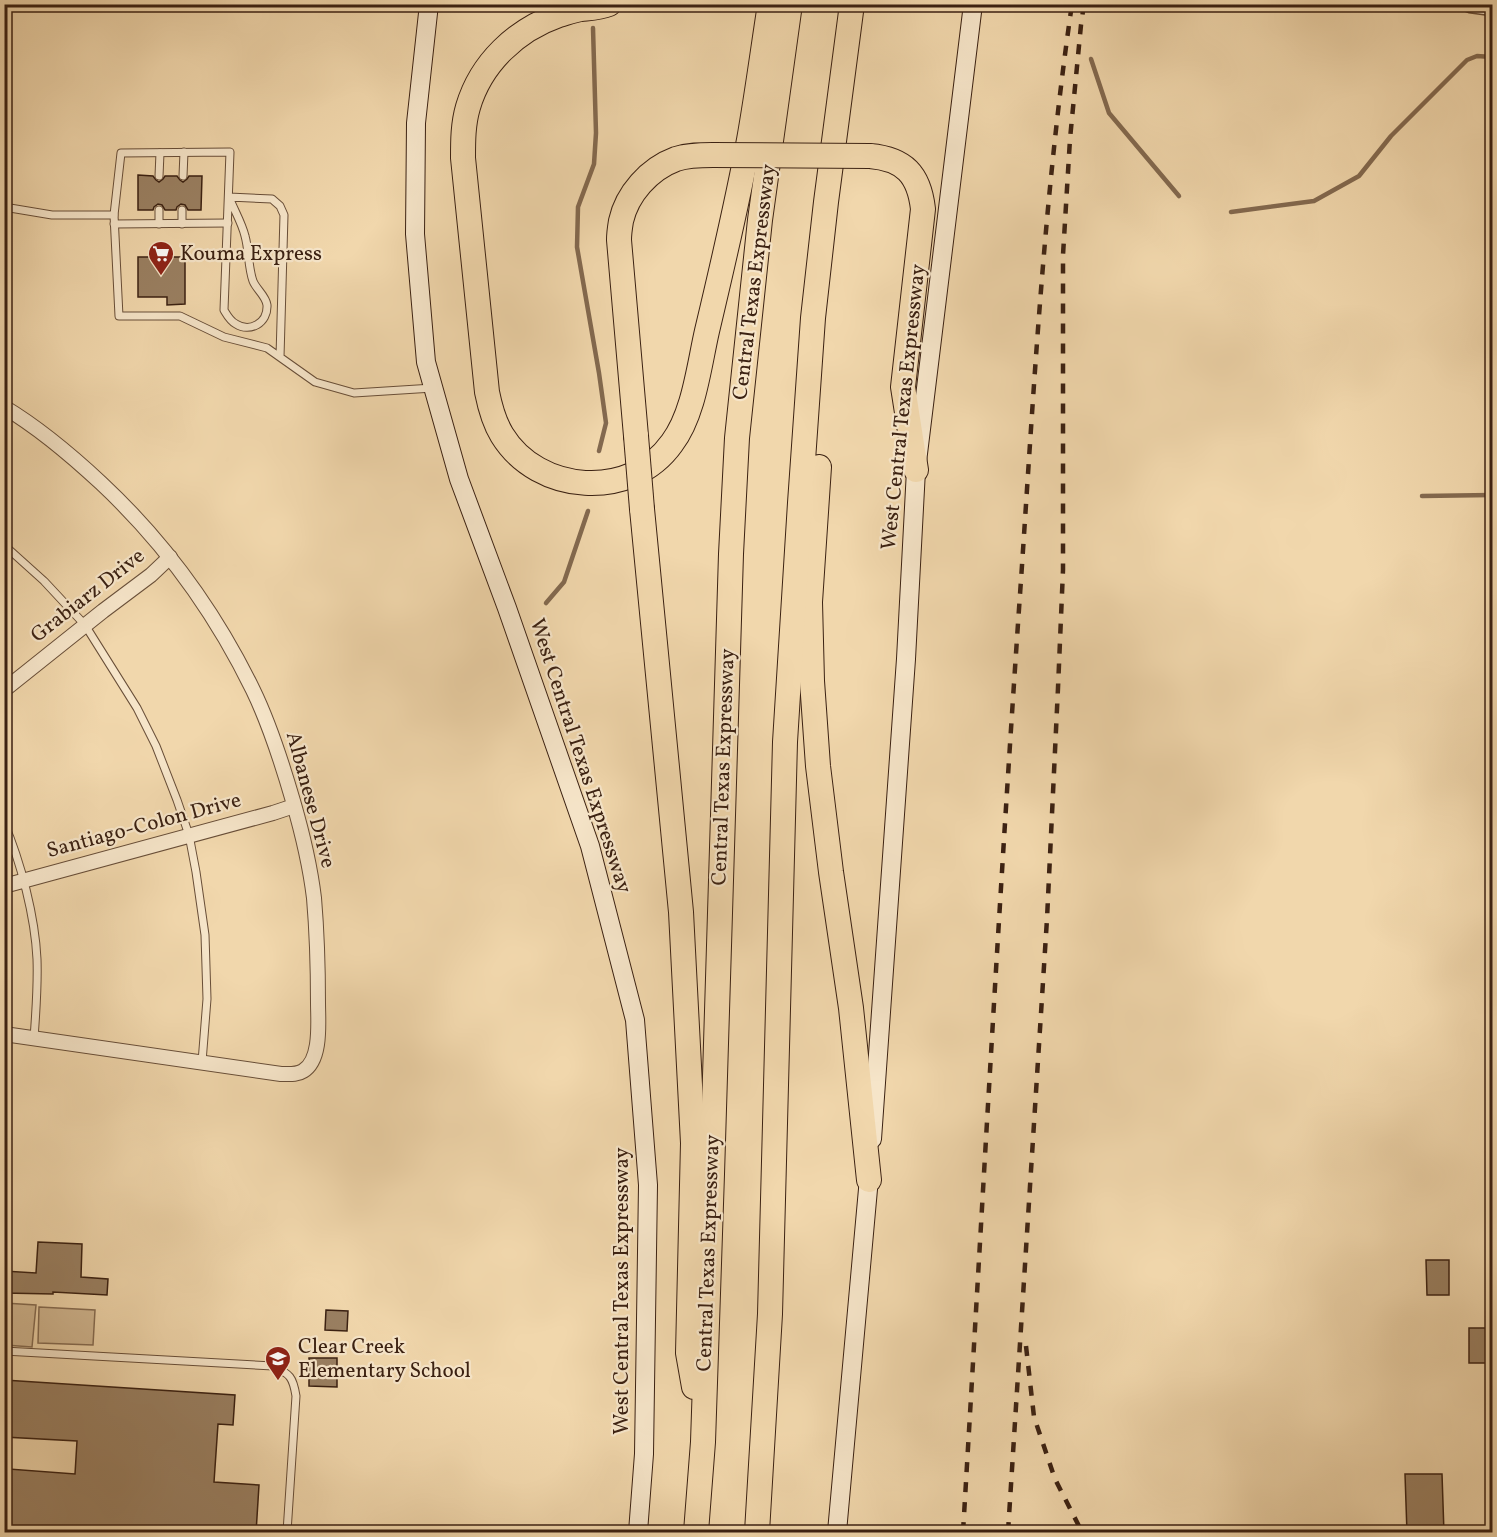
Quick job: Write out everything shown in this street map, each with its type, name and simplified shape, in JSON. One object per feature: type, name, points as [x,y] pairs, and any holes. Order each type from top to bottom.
[{"type":"highway","points":[[609,4],[599,8],[580,9],[537,24],[504,48],[475,87],[464,131],[463,158],[487,392],[492,414],[502,435],[514,451],[530,464],[545,474],[567,481],[588,484],[608,483],[644,469],[659,458],[672,443],[683,424],[691,402],[747,150],[770,4]]},
{"type":"highway","name":"Central Texas Expressway","points":[[696,1533],[703,1442],[731,554],[736,461],[760,220],[790,4]]},
{"type":"highway","points":[[757,1533],[770,1302],[785,742],[813,318],[852,4]]},
{"type":"highway","points":[[703,1442],[688,1353],[693,1143],[681,912],[619,249],[621,220],[629,200],[640,183],[675,160],[693,155],[870,156],[896,161],[907,169],[921,194],[923,208],[903,387],[916,470]]},
{"type":"highway","points":[[813,318],[824,386],[810,602],[812,681],[818,766],[851,1008],[869,1180]]},
{"type":"main road","name":"West Central Texas Expressway","points":[[429,4],[416,123],[415,234],[426,362],[459,479],[591,846],[635,1020],[648,1185],[644,1454],[639,1533]]},
{"type":"main road","name":"West Central Texas Expressway","points":[[837,1533],[878,1076],[902,726],[916,470],[973,4]]},
{"type":"street","points":[[1470,4],[1492,7]]},
{"type":"street","name":"Albanese Drive","points":[[4,407],[44,434],[123,504],[170,557],[209,612],[232,650],[271,732],[300,824],[314,897],[318,966],[317,1036],[314,1057],[303,1071],[293,1074],[4,1034]]},
{"type":"street","name":"Grabiarz Drive","points":[[4,690],[170,557]]},
{"type":"street","name":"Santiago-Colon Drive","points":[[4,886],[294,806]]},
{"type":"lane","points":[[183,176],[184,152]]},
{"type":"lane","points":[[229,197],[245,236],[253,282],[267,303],[266,313],[261,322],[254,327],[236,324],[229,319],[224,310],[230,152],[121,153],[114,215],[119,316],[180,316],[224,336],[267,348],[315,382],[354,393],[434,388]]},
{"type":"lane","points":[[159,176],[160,153]]},
{"type":"lane","points":[[229,197],[272,199],[280,206],[284,215],[280,357]]},
{"type":"lane","points":[[4,207],[52,215],[114,215]]},
{"type":"lane","points":[[159,210],[159,224]]},
{"type":"lane","points":[[182,210],[182,224]]},
{"type":"lane","points":[[114,224],[228,223]]},
{"type":"lane","points":[[4,545],[85,625],[137,708],[156,746],[189,835],[205,935],[207,999],[202,1062]]},
{"type":"lane","points":[[4,824],[10,837],[32,916],[37,957],[34,1039]]},
{"type":"lane","points":[[4,1351],[273,1366],[288,1373],[296,1396],[286,1533]]},
{"type":"shaded area","points":[[4,1303],[36,1305],[32,1347],[5,1345]]},
{"type":"shaded area","points":[[39,1307],[95,1310],[93,1345],[38,1343]]},
{"type":"building","name":"Kouma Express","points":[[138,175],[153,176],[159,182],[165,176],[177,176],[183,182],[189,176],[202,176],[201,210],[188,210],[185,205],[181,204],[176,210],[165,210],[162,205],[158,204],[153,210],[138,210]]},
{"type":"building","name":"Kouma Express","points":[[138,257],[185,257],[185,304],[167,305],[167,297],[138,297]]},
{"type":"building","points":[[38,1242],[82,1244],[81,1277],[108,1279],[107,1295],[53,1292],[53,1294],[4,1293],[4,1271],[36,1273]]},
{"type":"building","points":[[1426,1260],[1449,1260],[1449,1295],[1427,1295]]},
{"type":"building","points":[[326,1310],[348,1311],[347,1331],[325,1330]]},
{"type":"building","points":[[1469,1328],[1492,1328],[1492,1363],[1469,1363]]},
{"type":"building","points":[[309,1358],[337,1358],[337,1387],[309,1386]]},
{"type":"building","points":[[4,1380],[235,1395],[233,1425],[218,1424],[214,1482],[259,1485],[256,1533],[161,1531],[160,1533],[5,1533],[9,1469],[75,1474],[77,1441],[4,1437]]},
{"type":"building","points":[[1405,1474],[1442,1474],[1444,1533],[1407,1533]]},
{"type":"waterway","points":[[593,28],[596,133],[594,164],[578,207],[577,247],[606,423],[599,451]]},
{"type":"waterway","points":[[1231,212],[1314,201],[1359,176],[1391,136],[1467,60],[1477,56],[1492,57]]},
{"type":"waterway","points":[[1091,59],[1109,113],[1179,196]]},
{"type":"waterway","points":[[1422,496],[1492,495]]},
{"type":"waterway","points":[[546,603],[564,582],[588,511]]},
{"type":"railway","points":[[963,1532],[1005,818],[1035,364],[1054,148],[1072,4]]},
{"type":"railway","points":[[1008,1532],[1047,919],[1058,688],[1063,570],[1063,255],[1070,139],[1084,4]]},
{"type":"railway","points":[[1026,1346],[1034,1417],[1055,1479],[1082,1532]]},
{"type":"place","name":"Kouma Express","points":[[161,277]]},
{"type":"place","name":"Clear Creek Elementary School","points":[[278,1382]]}]
